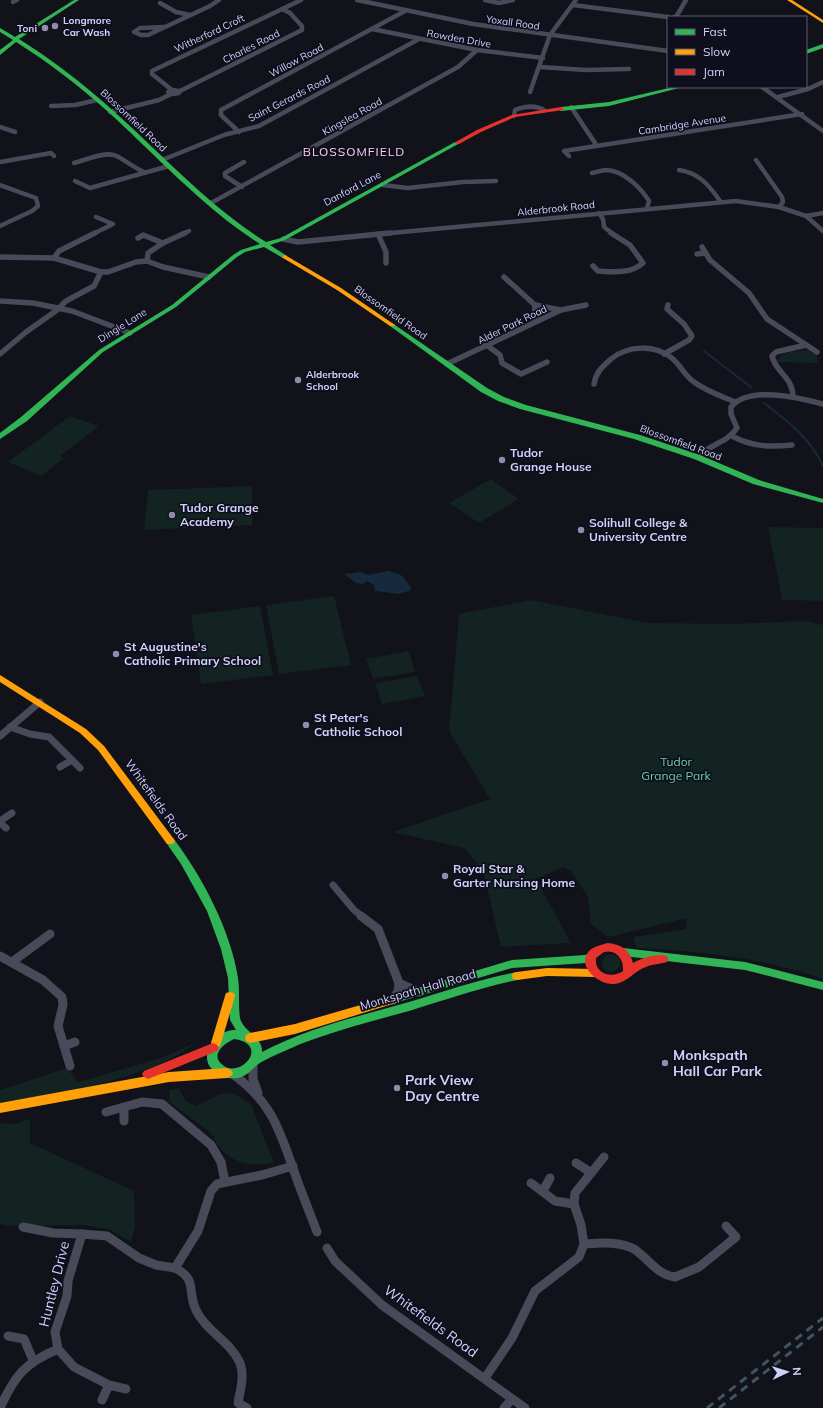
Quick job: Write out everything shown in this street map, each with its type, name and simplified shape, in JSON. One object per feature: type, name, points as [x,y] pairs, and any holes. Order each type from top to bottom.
[{"type":"street","points":[[3,50],[26,32],[77,0]]},
{"type":"street","points":[[164,27],[140,28],[134,32],[141,35],[148,35],[221,0]]},
{"type":"street","name":"Witherford Croft","points":[[172,92],[152,74],[152,71],[301,0]]},
{"type":"street","name":"Yoxall Road","points":[[357,0],[406,11],[550,35],[667,51]]},
{"type":"street","points":[[485,0],[495,3],[513,2]]},
{"type":"street","points":[[530,92],[550,35],[576,0]]},
{"type":"street","points":[[677,16],[686,0]]},
{"type":"street","points":[[789,0],[823,22]]},
{"type":"street","points":[[160,3],[176,12],[190,15]]},
{"type":"street","points":[[572,5],[667,17]]},
{"type":"street","name":"Charles Road","points":[[110,112],[159,100],[172,92],[179,93],[180,91],[302,30],[302,26],[290,13],[282,9]]},
{"type":"street","name":"Willow Road","points":[[239,132],[221,115],[221,110],[406,11]]},
{"type":"street","name":"Rowden Drive","points":[[372,29],[477,50],[543,58]]},
{"type":"street","points":[[3,32],[26,32]]},
{"type":"street","name":"Blossomfield Road","points":[[3,32],[34,51],[77,82],[165,163],[236,225],[265,246],[339,290],[484,390],[500,399],[548,414],[637,437],[697,457],[756,482],[823,501]]},
{"type":"street","name":"Saint Gerards Road","points":[[75,181],[90,188],[144,172],[224,135],[259,126],[420,39]]},
{"type":"street","points":[[3,50],[21,46],[34,51]]},
{"type":"street","points":[[807,52],[823,46]]},
{"type":"street","name":"Kingslea Road","points":[[211,203],[458,67],[477,50]]},
{"type":"street","points":[[540,67],[586,70],[629,69]]},
{"type":"street","points":[[778,97],[808,89],[823,82]]},
{"type":"street","name":"Danford Lane","points":[[265,246],[283,239],[479,131],[514,116],[544,110],[618,102],[676,88]]},
{"type":"street","points":[[764,88],[802,114],[823,131]]},
{"type":"street","points":[[45,103],[52,107],[75,106],[97,100]]},
{"type":"street","points":[[571,107],[597,146]]},
{"type":"street","name":"Cambridge Avenue","points":[[569,156],[563,149],[597,146],[802,114]]},
{"type":"street","points":[[0,127],[15,132]]},
{"type":"street","points":[[0,162],[51,153],[54,156]]},
{"type":"street","points":[[74,163],[81,163],[101,156],[114,155],[132,167],[144,172]]},
{"type":"street","points":[[756,160],[782,197],[783,202],[779,207]]},
{"type":"street","points":[[242,187],[225,176],[225,173],[244,162]]},
{"type":"street","points":[[592,173],[610,170],[623,175],[643,191],[649,201],[647,208]]},
{"type":"street","points":[[679,170],[688,171],[704,179],[720,202]]},
{"type":"street","points":[[382,185],[392,188],[418,188],[486,179],[496,181]]},
{"type":"street","points":[[0,185],[30,194],[36,198],[38,206],[32,211],[0,226]]},
{"type":"street","name":"Alderbrook Road","points":[[283,239],[298,242],[647,208],[751,201],[779,207],[806,216],[823,231]]},
{"type":"street","points":[[593,266],[600,272],[630,271],[638,269],[643,264],[639,253],[629,242],[604,227],[603,219],[599,213]]},
{"type":"street","points":[[806,216],[823,213]]},
{"type":"street","points":[[54,258],[59,251],[114,224],[96,217]]},
{"type":"street","points":[[0,257],[54,258],[102,272],[108,272],[147,258],[163,243],[189,231]]},
{"type":"street","points":[[378,234],[386,252],[386,263]]},
{"type":"street","points":[[138,238],[144,235],[163,243]]},
{"type":"street","name":"Dingle Lane","points":[[0,437],[30,414],[96,355],[174,306],[243,251],[265,246]]},
{"type":"street","points":[[702,247],[710,260],[749,293],[767,319],[817,352]]},
{"type":"street","points":[[697,254],[705,253]]},
{"type":"street","points":[[147,258],[163,267],[209,277]]},
{"type":"street","points":[[0,354],[66,301],[94,286],[102,272]]},
{"type":"street","points":[[504,277],[535,305],[561,310]]},
{"type":"street","points":[[0,301],[33,303],[59,308],[130,333]]},
{"type":"street","points":[[534,322],[535,305]]},
{"type":"street","name":"Alder Park Road","points":[[447,364],[488,346],[561,310],[586,305]]},
{"type":"street","points":[[664,354],[689,340],[692,336],[690,330],[667,308],[668,306]]},
{"type":"street","points":[[793,396],[792,383],[772,361],[772,356],[776,352],[806,345]]},
{"type":"street","points":[[488,346],[500,355],[502,362],[521,374],[547,362]]},
{"type":"street","points":[[594,384],[595,375],[601,367],[623,350],[647,349],[664,354],[673,359],[692,381],[702,388],[735,402]]},
{"type":"street","points":[[697,457],[705,449],[732,436],[737,428],[731,409],[735,402],[746,398],[772,394],[793,396],[823,404]]},
{"type":"street","points":[[732,436],[750,446],[763,447],[792,445]]},
{"type":"street","name":"Whitefields Road","points":[[0,678],[40,702],[83,731],[101,748],[185,861],[212,912],[226,949],[234,983],[234,1020],[248,1037]]},
{"type":"street","points":[[0,736],[40,702]]},
{"type":"street","points":[[10,727],[30,734],[49,737],[80,768]]},
{"type":"street","points":[[60,767],[72,760]]},
{"type":"street","points":[[6,828],[0,822],[12,813]]},
{"type":"street","points":[[333,885],[354,910],[378,929],[400,983],[407,988],[419,992]]},
{"type":"street","points":[[12,962],[50,934]]},
{"type":"street","points":[[679,958],[654,960],[640,964],[622,977],[613,980],[603,978],[595,973],[590,965],[591,957],[597,950],[602,948],[614,948],[623,952],[679,958],[745,966],[823,986]]},
{"type":"street","points":[[623,952],[629,960],[630,969],[628,973]]},
{"type":"street","points":[[0,956],[43,979],[57,990],[62,997],[62,1008],[58,1030],[70,1066]]},
{"type":"street","name":"Monkspath Hall Road","points":[[248,1037],[295,1029],[512,964],[537,961],[586,959],[591,957]]},
{"type":"street","name":"Monkspath Hall Road","points":[[254,1063],[274,1050],[312,1035],[473,986],[545,971],[573,970],[595,973]]},
{"type":"street","points":[[234,983],[214,1046],[212,1056],[214,1063],[219,1070],[239,1078],[260,1096],[271,1110],[284,1136],[293,1166],[317,1232]]},
{"type":"street","points":[[393,1000],[400,983]]},
{"type":"street","points":[[132,1081],[214,1046],[220,1040],[229,1035],[248,1037],[254,1042],[258,1050],[254,1063],[253,1079],[260,1096]]},
{"type":"street","points":[[64,1046],[75,1042]]},
{"type":"street","points":[[0,1108],[61,1098],[132,1081],[188,1073],[242,1072],[254,1063]]},
{"type":"street","points":[[106,1112],[142,1102],[162,1104],[211,1145],[221,1162],[225,1182]]},
{"type":"street","points":[[124,1107],[124,1121]]},
{"type":"street","points":[[485,1378],[512,1338],[535,1291],[579,1257],[584,1244],[581,1225],[574,1204],[575,1193],[590,1172],[604,1157]]},
{"type":"street","points":[[576,1163],[590,1172]]},
{"type":"street","points":[[247,1408],[236,1405],[242,1379],[240,1364],[235,1354],[202,1321],[196,1310],[189,1277],[182,1271],[174,1268],[198,1231],[211,1191],[217,1184],[262,1175],[293,1166]]},
{"type":"street","points":[[543,1191],[550,1178]]},
{"type":"street","points":[[531,1183],[555,1200],[574,1204]]},
{"type":"street","points":[[584,1244],[611,1243],[629,1247],[644,1256],[667,1276],[675,1277],[691,1271],[736,1237],[726,1226]]},
{"type":"street","name":"Huntley Drive","points":[[23,1227],[38,1231],[107,1236],[139,1258],[156,1265],[174,1268]]},
{"type":"street","name":"Huntley Drive","points":[[58,1349],[55,1332],[67,1296],[68,1281],[82,1234]]},
{"type":"street","name":"Whitefields Road","points":[[327,1248],[335,1261],[382,1305],[525,1408]]},
{"type":"street","points":[[8,1336],[24,1339],[33,1360]]},
{"type":"street","points":[[0,1408],[14,1380],[24,1366],[33,1360],[58,1349],[66,1362],[82,1374],[109,1385],[126,1389]]},
{"type":"street","points":[[102,1400],[109,1385]]},
{"type":"street","points":[[504,1408],[512,1399]]},
{"type":"green space","points":[[808,350],[817,355],[818,363],[778,362],[777,360],[786,353]]},
{"type":"green space","points":[[70,416],[99,426],[60,456],[64,458],[41,476],[8,462]]},
{"type":"green space","points":[[491,479],[519,499],[479,523],[449,503]]},
{"type":"green space","points":[[252,486],[252,525],[144,530],[148,490]]},
{"type":"green space","points":[[768,527],[823,528],[823,601],[782,600]]},
{"type":"green space","points":[[334,596],[351,665],[279,674],[266,605]]},
{"type":"green space","name":"Tudor Grange Park","points":[[531,600],[648,623],[731,624],[803,621],[823,625],[823,979],[777,966],[731,957],[684,951],[636,948],[633,937],[686,929],[687,918],[608,937],[591,924],[588,897],[571,871],[563,867],[536,879],[571,943],[501,947],[483,870],[464,848],[393,832],[490,799],[449,731],[459,614]]},
{"type":"green space","points":[[260,606],[273,675],[201,684],[191,615]]},
{"type":"green space","points":[[409,651],[415,672],[373,679],[366,659]]},
{"type":"green space","points":[[417,676],[425,696],[382,704],[375,683]]},
{"type":"green space","points":[[607,954],[615,954],[620,959],[618,970],[615,972],[607,972],[602,967],[602,959]]},
{"type":"green space","points":[[197,1042],[178,1055],[155,1066],[130,1075],[103,1083],[49,1095],[0,1103],[0,1090],[67,1068],[78,1082],[164,1057]]},
{"type":"green space","points":[[179,1088],[186,1101],[196,1106],[220,1094],[233,1093],[251,1104],[274,1163],[251,1164],[231,1158],[218,1146],[213,1136],[169,1102],[170,1090]]},
{"type":"green space","points":[[30,1119],[30,1143],[134,1191],[135,1226],[131,1242],[111,1230],[84,1225],[10,1226],[0,1224],[0,1123],[15,1124]]},
{"type":"water","points":[[388,571],[401,575],[411,587],[411,590],[399,594],[375,591],[374,585],[367,581],[363,584],[356,583],[344,574],[361,572],[368,575]]},
{"type":"waterway","points":[[704,351],[752,388]]},
{"type":"waterway","points":[[764,403],[782,416],[798,431],[812,447],[823,466]]},
{"type":"railway","points":[[707,1408],[823,1318]]},
{"type":"railway","points":[[719,1408],[823,1327]]},
{"type":"traffic: fast","points":[[0,53],[21,35],[77,0]]},
{"type":"traffic: fast","points":[[0,30],[64,72],[108,109],[171,169],[214,207],[249,234],[285,257]]},
{"type":"traffic: fast","points":[[807,52],[823,46]]},
{"type":"traffic: fast","points":[[561,109],[609,104],[676,88]]},
{"type":"traffic: fast","points":[[0,437],[24,419],[101,351],[174,306],[235,256],[243,251],[283,239],[457,143]]},
{"type":"traffic: fast","points":[[392,325],[484,390],[501,399],[523,407],[637,437],[697,457],[756,482],[823,501]]},
{"type":"traffic: fast","points":[[170,841],[185,861],[212,911],[226,949],[233,978],[235,1020],[245,1035]]},
{"type":"traffic: fast","points":[[623,952],[745,966],[823,986]]},
{"type":"traffic: fast","points":[[395,999],[512,964],[586,959],[591,957]]},
{"type":"traffic: fast","points":[[255,1061],[292,1043],[330,1029],[476,986],[517,976]]},
{"type":"traffic: fast","points":[[233,1034],[248,1037],[255,1043],[257,1050],[256,1058],[251,1065],[244,1071],[236,1074],[227,1073],[218,1068],[212,1057],[212,1052],[218,1043],[233,1034]]},
{"type":"traffic: slow","points":[[789,0],[823,22]]},
{"type":"traffic: slow","points":[[285,257],[339,289],[392,325]]},
{"type":"traffic: slow","points":[[0,678],[83,731],[101,748],[170,841]]},
{"type":"traffic: slow","points":[[517,976],[547,972],[595,973]]},
{"type":"traffic: slow","points":[[216,1043],[230,996]]},
{"type":"traffic: slow","points":[[250,1038],[295,1029],[395,999]]},
{"type":"traffic: slow","points":[[0,1108],[29,1104],[141,1081],[198,1074],[227,1073]]},
{"type":"traffic: jam","points":[[457,143],[479,131],[514,116],[561,109]]},
{"type":"traffic: jam","points":[[628,973],[629,967],[626,957],[618,949],[607,947],[594,952],[591,957],[590,962],[595,972],[606,979],[612,980],[623,977],[642,964],[663,959]]},
{"type":"traffic: jam","points":[[148,1074],[213,1048]]},
{"type":"place","name":"Longmore Car Wash","points":[[55,26]]},
{"type":"place","name":"Toni","points":[[45,28]]},
{"type":"place","name":"Alderbrook School","points":[[298,380]]},
{"type":"place","name":"Tudor Grange House","points":[[502,460]]},
{"type":"place","name":"Tudor Grange Academy","points":[[172,515]]},
{"type":"place","name":"Solihull College & University Centre","points":[[581,530]]},
{"type":"place","name":"St Augustine's Catholic Primary School","points":[[116,654]]},
{"type":"place","name":"St Peter's Catholic School","points":[[306,725]]},
{"type":"place","name":"Royal Star & Garter Nursing Home","points":[[445,876]]},
{"type":"place","name":"Monkspath Hall Car Park","points":[[665,1063]]},
{"type":"place","name":"Park View Day Centre","points":[[397,1088]]},
{"type":"district","name":"BLOSSOMFIELD","points":[[354,152]]}]
